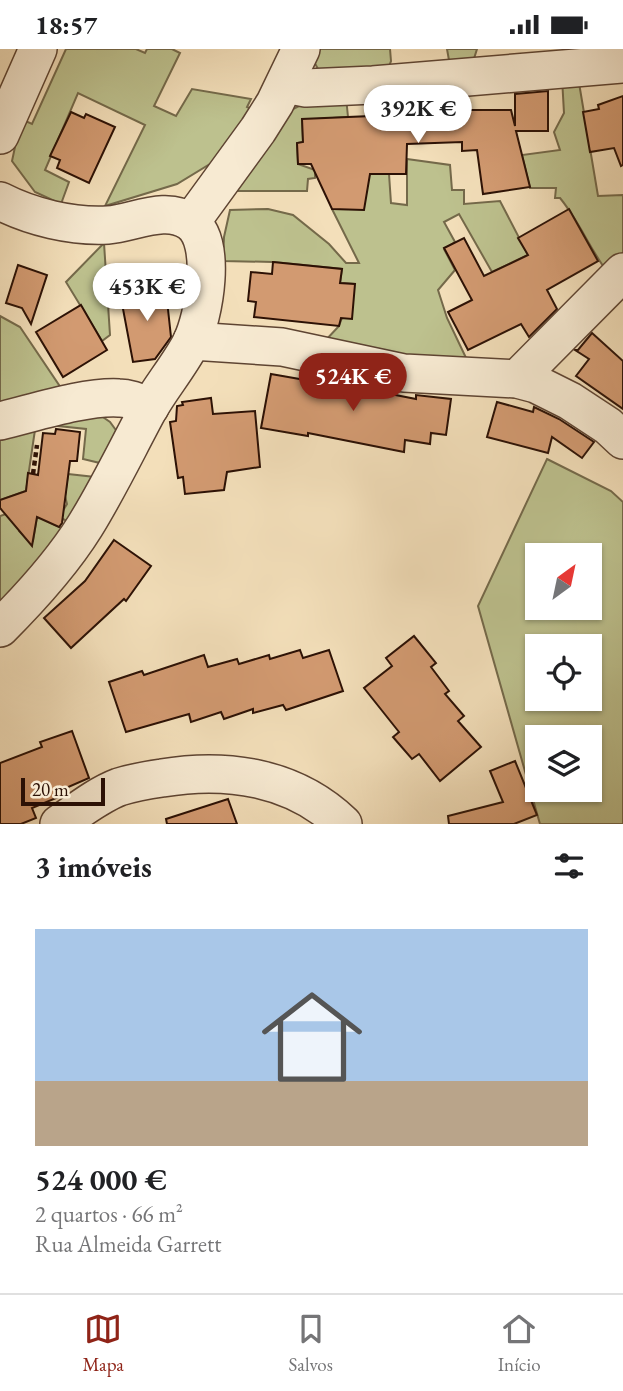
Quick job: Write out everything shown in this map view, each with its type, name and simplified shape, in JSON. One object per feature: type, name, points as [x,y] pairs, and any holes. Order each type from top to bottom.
[{"type":"street","points":[[0,135],[38,49]]},
{"type":"street","points":[[191,222],[258,130],[285,84],[301,49]]},
{"type":"street","points":[[285,84],[306,88],[360,85],[623,64]]},
{"type":"street","points":[[0,201],[51,220],[83,224],[109,225],[157,215],[176,216],[191,222],[201,234],[207,253],[200,308],[192,341],[150,407],[118,471],[83,528],[52,569],[0,628]]},
{"type":"street","points":[[517,379],[623,272]]},
{"type":"street","points":[[192,341],[282,347],[404,373],[517,379],[536,384],[570,401],[608,426],[623,440]]},
{"type":"street","points":[[0,421],[92,400],[118,397],[150,407]]},
{"type":"street","points":[[59,824],[118,787],[187,774],[257,777],[304,795],[327,809],[344,824]]},
{"type":"green space","points":[[66,49],[136,49],[145,53],[147,49],[172,49],[180,53],[154,106],[176,116],[192,89],[251,99],[247,107],[256,111],[223,156],[177,184],[105,206],[145,125],[78,93],[45,170],[69,182],[61,204],[35,192],[12,161],[21,119],[32,124]]},
{"type":"green space","points":[[315,49],[390,49],[391,61],[387,72],[330,74],[318,69],[312,58]]},
{"type":"green space","points":[[447,49],[477,49],[472,65],[450,66]]},
{"type":"green space","points":[[578,77],[598,196],[623,195],[623,258],[608,273],[567,207],[560,198],[555,198],[556,188],[530,188],[522,155],[560,150],[554,132],[564,113],[562,78]]},
{"type":"green space","points":[[346,97],[348,117],[302,120],[303,142],[297,143],[298,164],[315,170],[315,178],[308,179],[307,191],[235,191],[291,110],[311,100]]},
{"type":"green space","points":[[407,159],[450,165],[452,190],[464,190],[464,204],[500,201],[528,255],[492,272],[459,214],[444,222],[455,242],[444,249],[455,270],[438,290],[447,318],[468,362],[441,365],[325,341],[339,326],[354,284],[340,283],[342,269],[273,262],[223,261],[224,237],[230,210],[268,209],[293,215],[329,244],[346,263],[359,263],[332,209],[359,172],[389,174],[391,203],[407,205]]},
{"type":"green space","points":[[104,243],[110,335],[102,341],[66,282]]},
{"type":"green space","points":[[0,316],[20,327],[63,391],[0,407]]},
{"type":"green space","points":[[97,413],[110,422],[118,433],[100,463],[83,459],[86,429],[48,425]]},
{"type":"green space","points":[[36,423],[26,491],[0,500],[0,432]]},
{"type":"green space","points":[[547,459],[611,491],[623,502],[623,824],[540,824],[534,802],[602,802],[602,725],[525,725],[525,771],[478,606]]},
{"type":"green space","points":[[68,474],[95,477],[98,481],[54,546],[4,607],[0,600],[0,516],[24,508],[19,531],[28,540],[33,541],[37,517],[50,519],[51,523],[64,529],[69,522],[59,517],[67,504],[65,496]]},
{"type":"building","points":[[548,91],[548,131],[516,131],[530,187],[483,194],[477,150],[462,151],[462,142],[407,144],[406,174],[370,174],[364,210],[332,209],[311,164],[298,164],[297,143],[303,142],[302,119],[371,116],[371,110],[422,110],[422,107],[452,106],[452,110],[511,110],[515,126],[515,94]]},
{"type":"building","points":[[623,96],[621,166],[614,148],[590,152],[583,112],[599,109],[598,105]]},
{"type":"building","points":[[71,112],[84,118],[86,114],[115,127],[89,183],[57,168],[60,160],[50,156]]},
{"type":"building","points":[[569,209],[598,261],[547,290],[557,309],[529,337],[521,324],[468,350],[448,312],[472,300],[444,248],[464,238],[484,276],[528,255],[518,238]]},
{"type":"building","points":[[273,262],[342,269],[340,283],[355,284],[352,319],[341,318],[339,326],[254,317],[256,302],[248,301],[251,272],[272,274]]},
{"type":"building","points":[[18,265],[47,275],[31,324],[22,308],[6,303]]},
{"type":"building","points":[[166,291],[171,337],[155,359],[133,362],[120,293]]},
{"type":"building","points":[[81,305],[107,350],[63,377],[36,332]]},
{"type":"building","points":[[592,333],[623,361],[623,409],[576,376],[589,359],[575,350],[578,350]]},
{"type":"building","points":[[271,374],[416,399],[416,395],[451,399],[446,435],[431,433],[430,444],[405,440],[404,452],[308,433],[308,436],[261,428]]},
{"type":"building","points":[[211,398],[213,414],[255,411],[260,467],[227,472],[224,490],[185,494],[183,477],[178,478],[170,422],[176,421],[177,406],[183,405],[182,402]]},
{"type":"building","points":[[497,402],[533,412],[534,407],[559,419],[594,442],[582,458],[552,437],[548,453],[487,437]]},
{"type":"building","points":[[56,429],[80,432],[77,461],[70,461],[62,523],[59,527],[37,517],[32,546],[0,508],[0,500],[26,491],[28,473],[38,475],[43,433],[55,434]]},
{"type":"building","points":[[114,540],[151,566],[126,601],[124,599],[71,648],[44,618],[85,581]]},
{"type":"building","points":[[414,636],[436,663],[431,667],[449,691],[445,694],[464,716],[458,721],[481,747],[440,781],[419,754],[412,759],[393,737],[399,732],[364,688],[392,666],[386,658]]},
{"type":"building","points":[[300,650],[303,658],[329,650],[343,691],[286,710],[283,705],[253,713],[253,709],[224,719],[221,712],[191,722],[189,714],[126,732],[109,682],[142,671],[144,675],[204,655],[208,667],[237,659],[239,664],[269,655],[270,659]]},
{"type":"building","points":[[72,731],[89,778],[59,791],[61,796],[32,808],[36,818],[21,824],[0,824],[0,763],[42,747],[40,742]]},
{"type":"building","points":[[515,761],[525,786],[525,802],[532,802],[537,815],[514,824],[449,824],[448,816],[503,802],[490,771]]},
{"type":"building","points":[[228,799],[237,824],[167,824],[166,819]]}]
